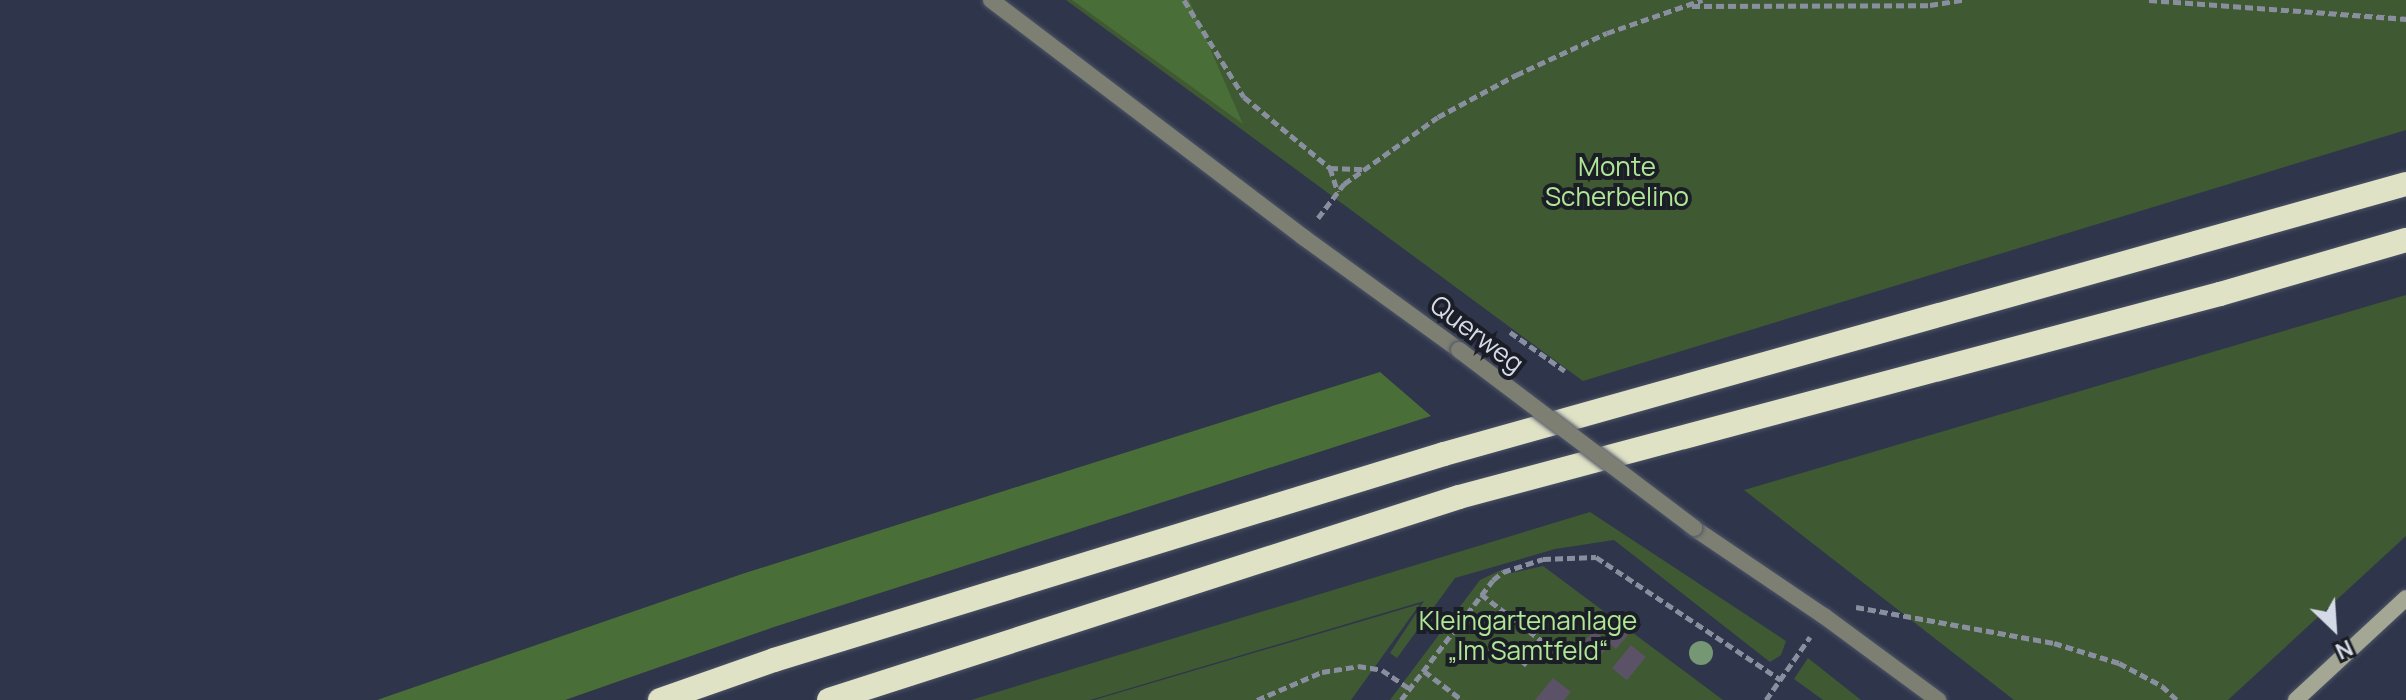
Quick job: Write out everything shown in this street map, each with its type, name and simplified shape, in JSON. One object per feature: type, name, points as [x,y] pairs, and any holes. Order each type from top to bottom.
[{"type":"highway","points":[[660,700],[774,660],[1444,454],[2406,184]]},
{"type":"highway","points":[[829,700],[1459,497],[2220,294],[2406,240]]},
{"type":"main road","points":[[2296,700],[2406,598]]},
{"type":"street","name":"Querweg","points":[[991,0],[1694,528],[1824,616],[1938,700]]},
{"type":"path","points":[[1184,0],[1244,97],[1330,168],[1338,192]]},
{"type":"path","points":[[1303,237],[1338,192],[1438,117],[1516,75],[1607,33],[1702,0]]},
{"type":"path","points":[[1683,6],[1930,5],[1963,0]]},
{"type":"path","points":[[2149,0],[2406,19]]},
{"type":"path","points":[[1330,168],[1366,169]]},
{"type":"path","points":[[1510,332],[1565,371]]},
{"type":"path","points":[[1401,700],[1481,594],[1503,572],[1524,563],[1596,557],[1781,680]]},
{"type":"path","points":[[1481,594],[1542,641]]},
{"type":"path","points":[[1853,606],[2054,643],[2119,663],[2162,686],[2177,700]]},
{"type":"path","points":[[1465,617],[1527,665]]},
{"type":"path","points":[[1766,700],[1799,654]]},
{"type":"path","points":[[1257,700],[1322,672],[1358,666],[1382,670],[1410,689]]},
{"type":"path","points":[[1424,671],[1462,700]]},
{"type":"green space","name":"Monte Scherbelino","points":[[1066,0],[2406,0],[2406,130],[1583,381]]},
{"type":"green space","points":[[1072,0],[1189,0],[1243,124]]},
{"type":"green space","points":[[2406,295],[2406,536],[2228,700],[2014,700],[1744,490]]},
{"type":"green space","points":[[1380,372],[1431,416],[774,627],[565,700],[377,700],[742,574]]},
{"type":"green space","points":[[1590,512],[1786,641],[1781,655],[1770,662],[1614,540],[1555,549],[1455,578],[1397,658],[1390,653],[1424,601],[1090,700],[971,700]]},
{"type":"green space","name":"Kleingartenanlage „Im Samtfeld“","points":[[1543,566],[1723,700],[1390,700],[1480,580],[1501,570],[1507,574]]},
{"type":"green space","points":[[1420,604],[1351,700],[1094,700]]},
{"type":"green space","points":[[1808,658],[1861,700],[1823,700],[1794,679]]},
{"type":"building","points":[[1618,627],[1628,635],[1616,649],[1610,644],[1592,665],[1576,652],[1594,630],[1607,641]]},
{"type":"building","points":[[1631,645],[1646,657],[1627,680],[1612,668]]},
{"type":"building","points":[[1553,678],[1571,692],[1564,700],[1535,700]]}]
